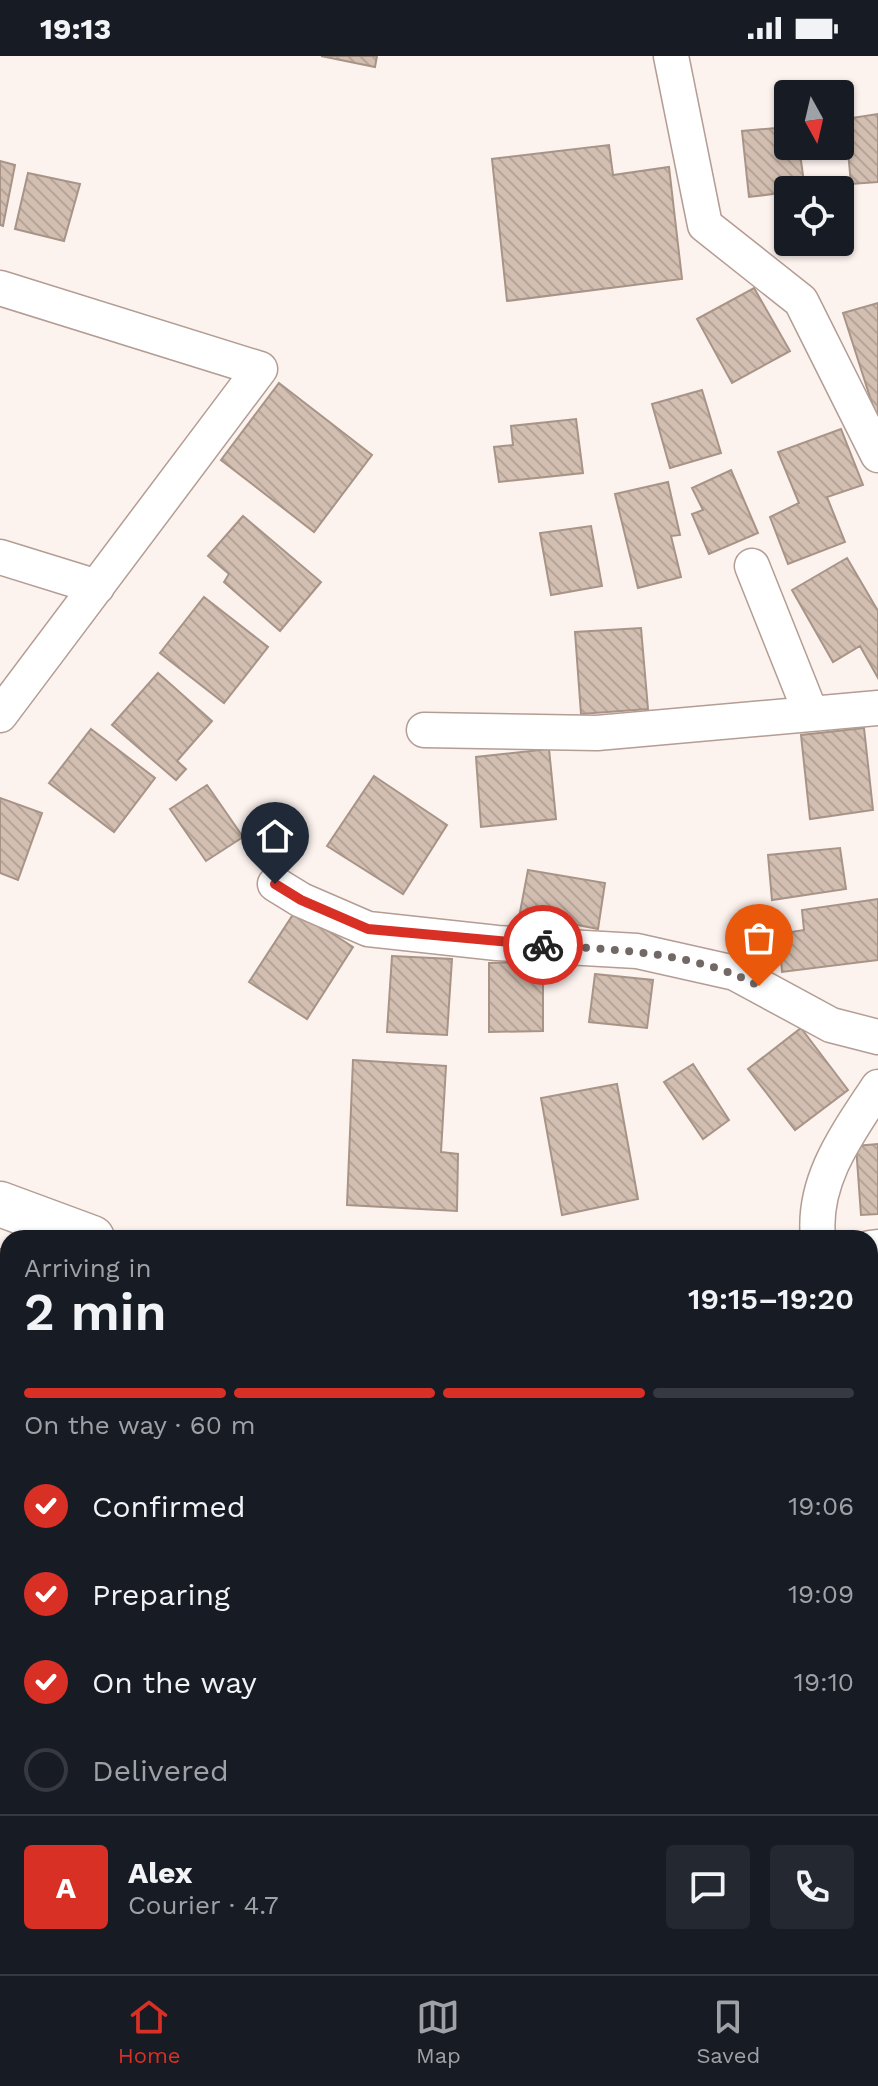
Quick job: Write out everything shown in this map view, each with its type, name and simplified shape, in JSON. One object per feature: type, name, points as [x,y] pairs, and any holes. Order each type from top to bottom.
[{"type":"main road","points":[[0,1204],[70,1230]]},
{"type":"street","points":[[671,56],[705,225],[801,301],[878,455]]},
{"type":"street","points":[[0,288],[260,369],[0,715]]},
{"type":"street","points":[[0,557],[97,587]]},
{"type":"street","points":[[752,566],[811,714]]},
{"type":"street","points":[[424,730],[597,733],[878,708]]},
{"type":"street","points":[[275,884],[301,900],[368,929],[497,943],[637,951],[735,973],[831,1025],[878,1037]]},
{"type":"street","points":[[817,1230],[816,1217],[824,1175],[878,1087]]},
{"type":"building","points":[[321,56],[377,56],[375,67]]},
{"type":"building","points":[[878,114],[878,182],[854,184],[854,176],[850,176],[849,160],[854,160],[854,118]]},
{"type":"building","points":[[774,128],[774,160],[801,160],[803,176],[774,176],[774,194],[749,197],[742,131]]},
{"type":"building","points":[[609,145],[613,175],[669,167],[682,279],[507,301],[492,159]]},
{"type":"building","points":[[0,161],[15,165],[3,226],[0,225]]},
{"type":"building","points":[[28,173],[80,184],[64,241],[15,229]]},
{"type":"building","points":[[754,288],[790,351],[732,383],[697,319]]},
{"type":"building","points":[[878,303],[878,419],[877,419],[843,313]]},
{"type":"building","points":[[279,383],[372,455],[314,532],[221,460]]},
{"type":"building","points":[[702,390],[721,453],[670,468],[652,404]]},
{"type":"building","points":[[576,419],[583,473],[499,482],[494,447],[513,445],[511,426]]},
{"type":"building","points":[[841,429],[863,485],[827,497],[845,542],[788,564],[770,517],[799,503],[778,452]]},
{"type":"building","points":[[731,470],[758,533],[709,554],[692,514],[703,510],[692,488]]},
{"type":"building","points":[[668,482],[680,535],[671,536],[681,577],[638,588],[615,494]]},
{"type":"building","points":[[243,516],[321,582],[280,631],[224,582],[229,574],[208,556]]},
{"type":"building","points":[[591,526],[602,586],[551,595],[540,533]]},
{"type":"building","points":[[847,558],[878,611],[878,678],[860,646],[833,662],[792,590]]},
{"type":"building","points":[[204,597],[268,647],[224,703],[160,653]]},
{"type":"building","points":[[641,628],[648,709],[581,714],[575,632]]},
{"type":"building","points":[[158,673],[212,721],[177,761],[186,769],[176,780],[112,725]]},
{"type":"building","points":[[864,728],[873,810],[810,819],[801,735]]},
{"type":"building","points":[[91,729],[155,778],[114,832],[49,783]]},
{"type":"building","points":[[549,749],[556,819],[481,827],[476,757]]},
{"type":"building","points":[[374,776],[447,825],[403,894],[327,846]]},
{"type":"building","points":[[207,785],[243,837],[206,861],[170,809]]},
{"type":"building","points":[[0,798],[42,813],[18,880],[0,873]]},
{"type":"building","points":[[840,848],[846,889],[772,900],[768,855]]},
{"type":"building","points":[[528,870],[605,883],[598,929],[547,919],[546,931],[517,928]]},
{"type":"building","points":[[878,899],[878,960],[782,972],[779,934],[804,930],[802,910]]},
{"type":"building","points":[[296,910],[353,947],[307,1019],[249,982]]},
{"type":"building","points":[[392,956],[452,959],[447,1035],[387,1032]]},
{"type":"building","points":[[543,962],[543,1031],[489,1032],[489,963]]},
{"type":"building","points":[[595,974],[653,980],[647,1028],[589,1022]]},
{"type":"building","points":[[801,1028],[848,1090],[795,1130],[748,1069]]},
{"type":"building","points":[[353,1060],[446,1066],[441,1152],[458,1154],[457,1211],[347,1205]]},
{"type":"building","points":[[693,1064],[729,1120],[703,1139],[664,1082]]},
{"type":"building","points":[[617,1084],[638,1199],[562,1215],[541,1098]]},
{"type":"building","points":[[878,1144],[878,1214],[861,1215],[856,1146]]},
{"type":"way so far","points":[[543,945],[637,951],[735,973],[759,986]]},
{"type":"route","points":[[275,884],[301,900],[368,929],[543,945]]}]
